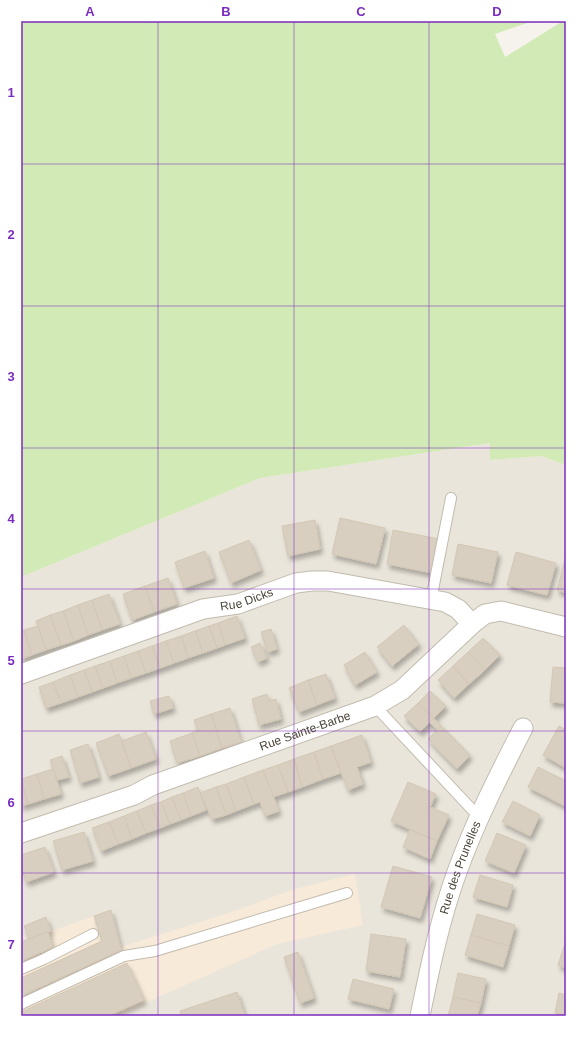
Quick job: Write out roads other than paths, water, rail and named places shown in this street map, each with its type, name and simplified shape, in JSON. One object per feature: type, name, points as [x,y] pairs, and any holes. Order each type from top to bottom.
[{"type":"street","name":"Rue Dicks","points":[[21,674],[203,609],[238,604],[296,583],[312,581],[328,581],[445,602],[458,609],[472,624]]},
{"type":"street","name":"Rue Sainte-Barbe","points":[[21,833],[134,795],[153,785],[375,706],[402,690],[472,624],[485,614],[501,611],[566,627]]},
{"type":"street","name":"Rue des Prunelles","points":[[420,1016],[432,956],[457,871],[479,817],[523,728]]},
{"type":"lane","points":[[431,600],[451,498]]},
{"type":"lane","points":[[375,706],[479,817]]},
{"type":"lane","points":[[21,1004],[124,956],[155,952],[347,893]]},
{"type":"lane","points":[[21,969],[93,934]]}]
